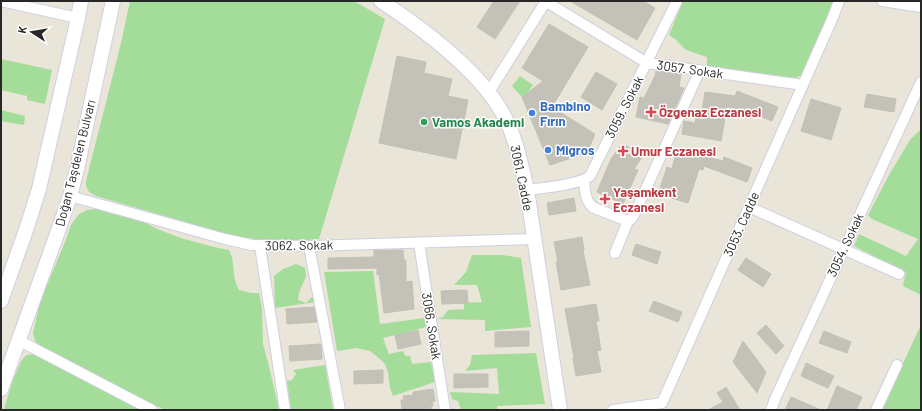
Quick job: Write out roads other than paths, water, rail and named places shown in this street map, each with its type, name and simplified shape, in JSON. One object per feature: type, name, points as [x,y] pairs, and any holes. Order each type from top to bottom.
[{"type":"main road","points":[[1,302],[39,189],[81,1]]},
{"type":"main road","name":"Doğan Taşdelen Bulvarı","points":[[1,389],[70,196],[113,1]]},
{"type":"main road","name":"3061. Cadde","points":[[381,1],[425,32],[473,75],[496,102],[512,132],[526,190],[560,410]]},
{"type":"street","points":[[1,1],[78,18]]},
{"type":"street","points":[[489,92],[545,1]]},
{"type":"street","name":"3057. Sokak","points":[[545,1],[647,63],[803,85]]},
{"type":"street","name":"3059. Sokak","points":[[584,180],[590,176],[677,1]]},
{"type":"street","name":"3053. Cadde","points":[[613,410],[663,406],[839,1]]},
{"type":"street","points":[[882,1],[921,7]]},
{"type":"street","points":[[615,253],[628,220],[634,215],[700,70]]},
{"type":"street","name":"3054. Sokak","points":[[771,410],[921,82]]},
{"type":"street","points":[[526,190],[575,183],[584,180],[587,200],[591,207],[628,220]]},
{"type":"street","name":"3062. Sokak","points":[[70,196],[225,239],[260,246],[309,246],[534,239]]},
{"type":"street","points":[[749,207],[899,274]]},
{"type":"street","name":"3066. Sokak","points":[[419,243],[445,410]]},
{"type":"street","points":[[260,246],[285,410]]},
{"type":"street","points":[[309,246],[340,410]]},
{"type":"street","points":[[18,340],[152,410]]},
{"type":"street","points":[[876,410],[897,365]]},
{"type":"place","name":"Özgenaz Eczanesi","points":[[651,112]]},
{"type":"place","name":"Bambino Fırın","points":[[532,113]]},
{"type":"place","name":"Vamos Akademi","points":[[424,122]]},
{"type":"place","name":"Migros","points":[[548,150]]},
{"type":"place","name":"Umur Eczanesi","points":[[623,151]]},
{"type":"place","name":"Yaşamkent Eczanesi","points":[[605,199]]}]
